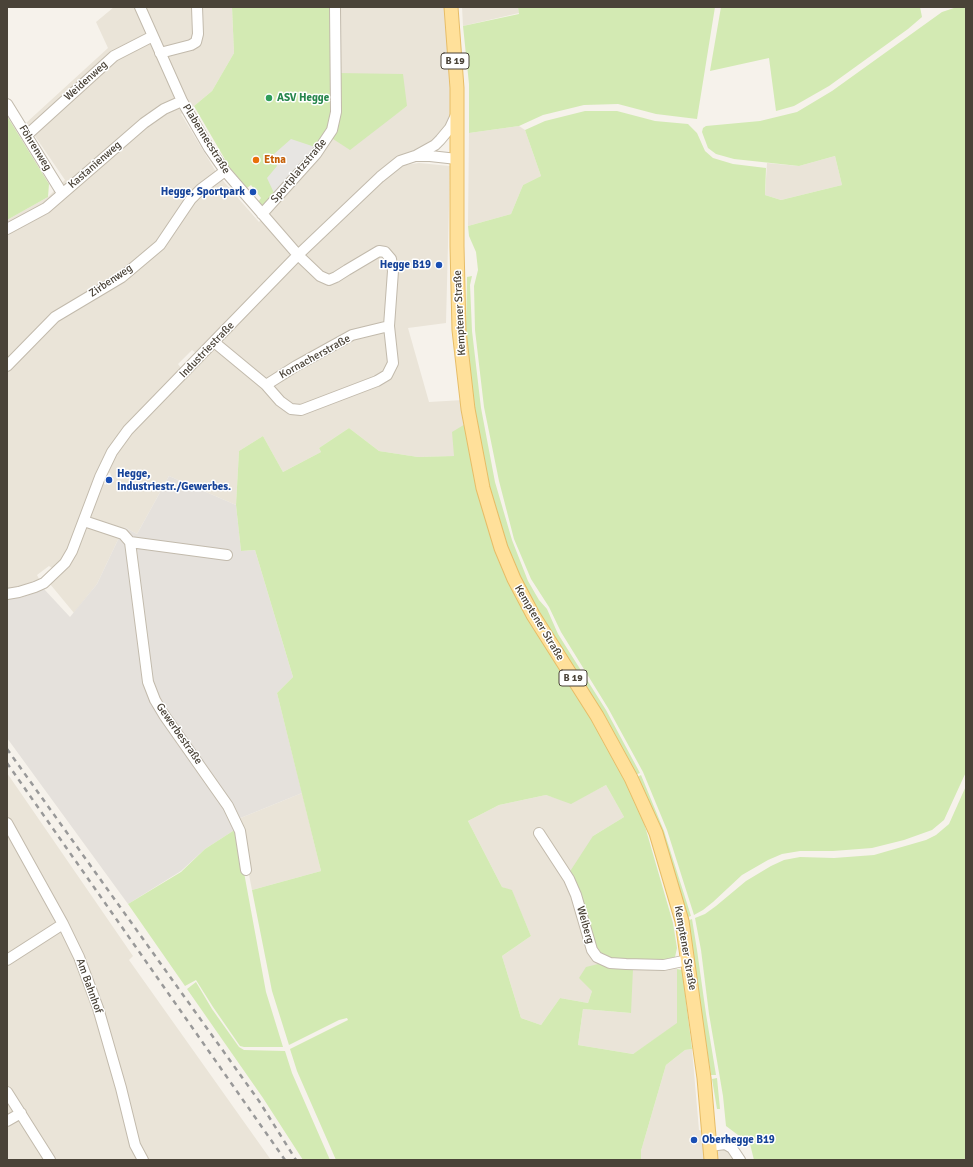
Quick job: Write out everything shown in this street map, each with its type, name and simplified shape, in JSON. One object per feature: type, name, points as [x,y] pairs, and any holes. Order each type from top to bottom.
[{"type":"main road","name":"B 19","points":[[451,7],[457,88],[457,159]]},
{"type":"main road","name":"Kemptener Straße","points":[[457,159],[457,276],[459,330],[468,410],[483,488],[501,548],[514,579],[533,615],[597,716],[631,778],[656,833],[682,921],[704,1078],[711,1160]]},
{"type":"street","name":"Plabennecstraße","points":[[140,7],[182,101],[225,171],[298,255],[320,276],[329,280],[336,278],[380,251],[385,252],[391,259],[393,271],[389,326]]},
{"type":"street","points":[[160,53],[191,45],[196,42],[198,34],[197,7]]},
{"type":"street","name":"Sportplatzstraße","points":[[262,214],[319,150],[332,130],[336,112],[335,7]]},
{"type":"street","name":"Weidenweg","points":[[27,135],[114,56],[152,36]]},
{"type":"street","name":"Kastanienweg","points":[[7,229],[46,208],[144,123],[164,109],[182,101]]},
{"type":"street","name":"Föhrenweg","points":[[7,104],[62,193]]},
{"type":"street","points":[[415,156],[435,145],[450,128],[456,115]]},
{"type":"street","name":"Industriestraße","points":[[7,594],[36,587],[56,573],[65,564],[72,551],[100,477],[112,452],[128,430],[298,255],[380,177],[400,161],[415,156],[457,159]]},
{"type":"street","name":"Zirbenweg","points":[[7,366],[55,317],[122,277],[160,245],[191,199],[225,171]]},
{"type":"street","points":[[214,342],[266,385],[280,401],[291,409],[301,410],[387,375],[393,363],[389,326]]},
{"type":"street","name":"Kornacherstraße","points":[[266,385],[296,366],[352,336],[389,326]]},
{"type":"street","points":[[84,521],[123,534],[130,542],[227,555]]},
{"type":"street","name":"Gewerbestraße","points":[[130,542],[148,682],[155,700],[164,714],[228,806],[240,832],[246,870]]},
{"type":"street","name":"Am Bahnhof","points":[[7,823],[63,924],[79,957],[98,1008],[121,1088],[135,1145],[143,1160]]},
{"type":"street","name":"Weiberg","points":[[539,833],[569,879],[576,895],[592,950],[597,957],[610,963],[626,964],[664,965],[688,960]]},
{"type":"street","points":[[7,960],[63,924]]},
{"type":"street","points":[[7,1092],[50,1160]]},
{"type":"street","points":[[7,1121],[21,1113]]},
{"type":"street","points":[[710,1146],[725,1144],[732,1148],[740,1160]]},
{"type":"shaded area","points":[[114,7],[232,7],[234,53],[212,91],[194,106],[181,114],[218,175],[259,222],[318,156],[330,137],[396,114],[407,106],[338,73],[337,7],[448,7],[452,114],[444,130],[433,142],[398,158],[196,353],[192,350],[178,364],[181,368],[124,426],[108,449],[95,475],[68,549],[61,560],[52,568],[49,566],[37,575],[39,579],[18,587],[7,589],[7,220],[48,197],[65,180],[26,123],[108,48],[96,22]]},
{"type":"shaded area","points":[[462,7],[518,7],[519,13],[463,26]]},
{"type":"shaded area","points":[[519,126],[525,130],[541,176],[523,185],[511,214],[468,226],[469,133]]},
{"type":"shaded area","points":[[291,139],[315,147],[274,193],[267,178],[277,166],[274,154]]},
{"type":"shaded area","points":[[835,156],[842,185],[781,200],[765,195],[767,163],[799,166]]},
{"type":"shaded area","points":[[419,163],[450,166],[446,323],[408,328],[429,402],[463,400],[467,423],[455,456],[418,457],[379,451],[349,428],[319,448],[321,452],[283,472],[263,436],[239,451],[236,505],[169,476],[137,534],[124,527],[97,584],[74,613],[50,584],[67,566],[102,483],[106,485],[111,474],[107,471],[116,453],[131,432],[301,259],[384,180],[404,165]]},
{"type":"shaded area","points":[[169,476],[236,505],[241,551],[255,550],[293,677],[277,693],[302,793],[233,821],[236,829],[205,849],[181,871],[128,904],[7,738],[7,598],[20,598],[44,589],[70,617],[97,584],[124,527],[137,534]]},
{"type":"shaded area","points":[[7,773],[133,956],[129,960],[271,1160],[7,1160]]},
{"type":"shaded area","points":[[606,785],[624,817],[593,836],[663,960],[675,957],[677,969],[677,1024],[633,1054],[578,1045],[583,1009],[631,1013],[592,991],[588,1003],[560,998],[541,1025],[521,1018],[502,956],[531,936],[512,891],[502,887],[468,821],[499,805],[546,795],[571,803]]},
{"type":"shaded area","points":[[302,793],[321,871],[252,890],[238,819]]},
{"type":"shaded area","points":[[692,1049],[699,1130],[730,1140],[746,1158],[745,1160],[641,1160],[641,1151],[666,1065],[685,1050]]},
{"type":"green space","name":"ASV Hegge","points":[[232,7],[332,7],[334,111],[321,145],[263,208],[258,202],[261,198],[251,185],[247,188],[230,168],[194,106],[212,91],[234,53]]},
{"type":"green space","points":[[518,7],[715,7],[697,119],[656,114],[618,104],[584,105],[543,115],[519,126],[469,133],[469,84],[463,26],[519,14]]},
{"type":"green space","points":[[721,7],[920,7],[922,17],[908,29],[829,86],[794,106],[776,111],[769,58],[710,71]]},
{"type":"green space","points":[[957,7],[966,7],[966,772],[944,820],[932,830],[904,840],[872,848],[833,851],[800,851],[782,854],[742,875],[713,902],[694,915],[667,830],[643,772],[608,708],[561,632],[549,607],[531,579],[514,539],[499,481],[484,407],[475,330],[474,286],[478,270],[476,252],[469,236],[468,226],[511,214],[523,185],[541,176],[525,130],[545,121],[585,111],[617,111],[655,121],[688,124],[697,133],[705,151],[713,158],[733,164],[766,168],[765,195],[781,200],[842,185],[835,156],[799,166],[734,159],[716,154],[708,148],[702,132],[703,128],[706,126],[760,121],[797,112],[832,91],[942,12]]},
{"type":"green space","points":[[338,73],[403,74],[407,106],[350,150],[330,137]]},
{"type":"green space","points":[[7,116],[49,184],[48,197],[7,220]]},
{"type":"green space","points":[[472,276],[470,285],[472,331],[481,408],[495,482],[512,540],[528,581],[539,600],[547,609],[558,634],[606,710],[640,773],[635,775],[537,612],[518,577],[506,546],[489,486],[474,409],[466,329],[467,277]]},
{"type":"green space","points":[[467,423],[483,508],[640,809],[673,923],[677,948],[675,957],[663,960],[609,959],[598,954],[569,873],[593,836],[624,817],[606,785],[571,804],[546,795],[499,805],[468,821],[502,887],[512,890],[531,936],[502,956],[521,1018],[541,1025],[560,998],[588,1003],[592,991],[579,978],[586,967],[598,964],[633,969],[631,1013],[583,1009],[578,1045],[633,1054],[677,1023],[677,969],[682,970],[692,1049],[685,1050],[666,1065],[641,1151],[641,1160],[336,1160],[297,1071],[290,1049],[348,1020],[347,1018],[339,1020],[289,1045],[272,991],[252,890],[321,871],[277,693],[293,677],[255,550],[241,551],[236,505],[239,451],[263,436],[283,472],[321,452],[319,448],[349,428],[379,451],[418,457],[454,456],[452,432]]},
{"type":"green space","points":[[641,775],[664,831],[691,916],[685,918],[637,777]]},
{"type":"green space","points":[[966,786],[966,1160],[754,1160],[750,1144],[726,1126],[723,1096],[695,918],[705,914],[746,881],[784,860],[800,857],[834,858],[874,855],[926,840],[936,835],[949,824]]},
{"type":"green space","points":[[236,829],[266,992],[283,1047],[240,1046],[196,980],[185,986],[128,904],[181,872],[205,849]]},
{"type":"green space","points":[[692,919],[716,1075],[711,1075],[687,921]]},
{"type":"green space","points":[[196,982],[212,1009],[239,1047],[244,1050],[285,1051],[292,1073],[330,1160],[303,1160],[263,1098],[187,989]]},
{"type":"green space","points":[[717,1078],[720,1109],[717,1109],[712,1079]]},
{"type":"railway","points":[[7,749],[259,1101],[296,1160]]},
{"type":"railway","points":[[7,763],[285,1160]]},
{"type":"place","name":"ASV Hegge","points":[[269,98]]},
{"type":"place","name":"Etna","points":[[256,160]]},
{"type":"place","name":"Hegge, Sportpark","points":[[253,192]]},
{"type":"place","name":"Hegge B19","points":[[439,265]]},
{"type":"place","name":"Hegge, Industriestr./Gewerbes.","points":[[109,480]]},
{"type":"place","name":"Oberhegge B19","points":[[694,1140]]}]
